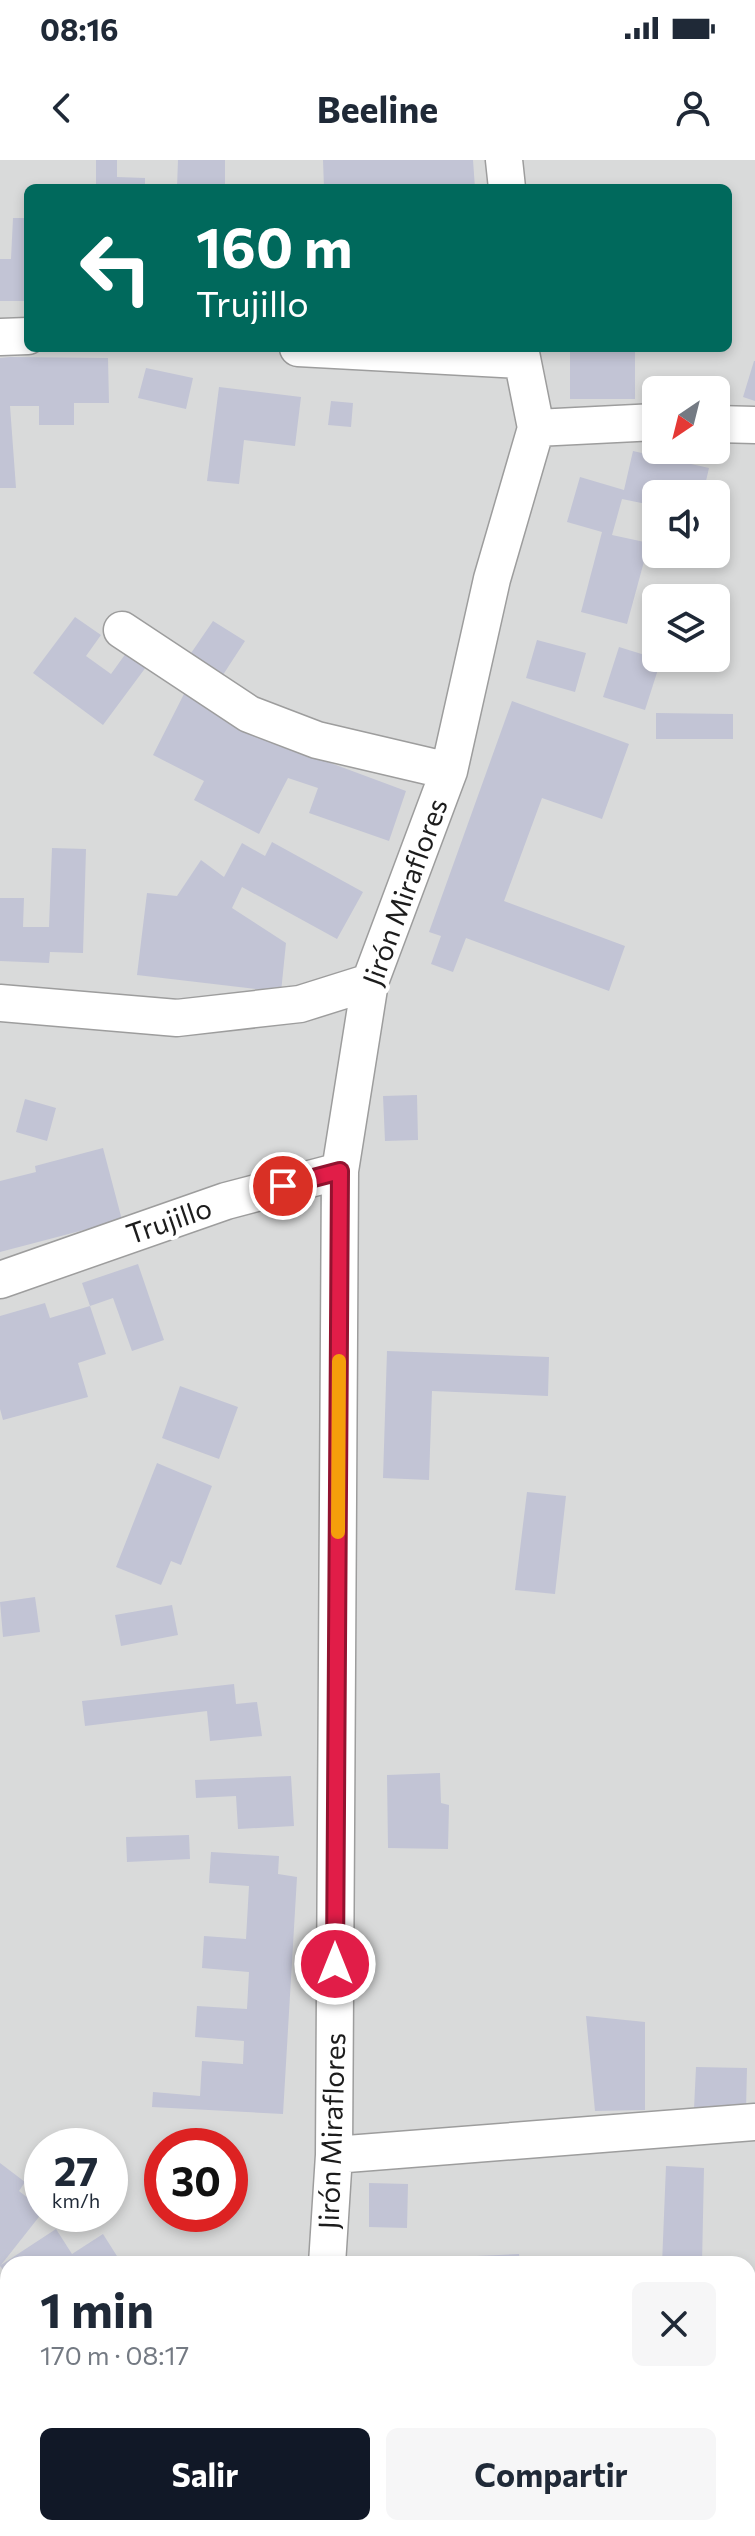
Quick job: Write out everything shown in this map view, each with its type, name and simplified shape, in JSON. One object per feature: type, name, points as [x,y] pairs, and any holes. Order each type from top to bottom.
[{"type":"street","points":[[504,160],[507,184]]},
{"type":"street","points":[[0,337],[24,336]]},
{"type":"street","points":[[447,352],[521,354]]},
{"type":"street","name":"Jirón Miraflores","points":[[328,2256],[334,2155],[340,1171],[370,982],[449,771],[492,579],[536,428],[521,354]]},
{"type":"street","points":[[536,428],[642,423]]},
{"type":"street","points":[[730,424],[755,425]]},
{"type":"street","points":[[122,630],[249,714],[317,740],[449,771]]},
{"type":"street","points":[[0,1003],[177,1018],[300,1004],[370,982]]},
{"type":"street","name":"Trujillo","points":[[0,1280],[226,1201],[340,1171]]},
{"type":"street","points":[[334,2155],[755,2122]]},
{"type":"shaded area","points":[[0,160],[755,160],[755,2256],[0,2256]]},
{"type":"building","points":[[96,160],[117,160],[117,177],[145,178],[145,184],[96,184]]},
{"type":"building","points":[[178,160],[225,160],[225,184],[177,184]]},
{"type":"building","points":[[323,160],[473,160],[475,184],[324,184]]},
{"type":"building","points":[[13,218],[24,218],[24,301],[0,301],[0,259],[11,259]]},
{"type":"building","points":[[570,352],[635,352],[635,399],[570,399]]},
{"type":"building","points":[[0,358],[108,358],[109,403],[74,403],[74,425],[39,425],[39,406],[10,406],[16,488],[0,488]]},
{"type":"building","points":[[755,361],[755,401],[743,397]]},
{"type":"building","points":[[146,368],[193,378],[186,409],[138,398]]},
{"type":"building","points":[[219,387],[301,397],[295,446],[244,440],[239,484],[207,481]]},
{"type":"building","points":[[331,401],[353,403],[351,427],[328,425]]},
{"type":"building","points":[[633,451],[642,453],[642,464],[691,464],[709,468],[706,480],[642,480],[642,503],[622,499],[612,535],[642,541],[642,568],[627,624],[581,612],[602,532],[567,522],[580,477],[624,490]]},
{"type":"building","points":[[75,617],[101,635],[86,656],[111,674],[129,649],[149,663],[103,725],[33,673]]},
{"type":"building","points":[[213,621],[245,641],[219,681],[187,659]]},
{"type":"building","points":[[537,640],[586,653],[575,692],[526,678]]},
{"type":"building","points":[[619,647],[642,654],[642,672],[657,672],[645,710],[603,697]]},
{"type":"building","points":[[185,692],[301,752],[406,791],[389,841],[309,813],[318,788],[288,778],[259,834],[194,800],[204,781],[153,755]]},
{"type":"building","points":[[512,701],[629,744],[602,819],[542,798],[504,901],[625,946],[609,991],[466,938],[453,972],[431,964],[441,936],[429,932]]},
{"type":"building","points":[[656,713],[733,714],[733,739],[656,739]]},
{"type":"building","points":[[272,842],[363,892],[337,939],[242,887],[232,908],[286,943],[281,992],[137,975],[147,893],[177,896],[201,860],[224,877],[242,843],[265,856]]},
{"type":"building","points":[[52,848],[86,849],[83,953],[50,952],[49,963],[0,961],[0,898],[24,898],[23,927],[49,927]]},
{"type":"building","points":[[417,1095],[418,1140],[385,1141],[383,1096]]},
{"type":"building","points":[[25,1099],[56,1108],[47,1141],[16,1132]]},
{"type":"building","points":[[103,1148],[122,1220],[0,1252],[0,1181],[36,1172],[35,1166]]},
{"type":"building","points":[[138,1264],[164,1340],[132,1351],[113,1298],[90,1306],[82,1283]]},
{"type":"building","points":[[45,1303],[50,1318],[90,1306],[106,1354],[78,1363],[88,1397],[3,1420],[0,1409],[0,1316]]},
{"type":"building","points":[[387,1351],[549,1357],[548,1396],[432,1391],[429,1480],[383,1478]]},
{"type":"building","points":[[180,1386],[238,1407],[219,1459],[162,1438]]},
{"type":"building","points":[[157,1463],[212,1486],[181,1565],[171,1561],[161,1585],[116,1567]]},
{"type":"building","points":[[527,1492],[566,1496],[555,1594],[515,1590]]},
{"type":"building","points":[[35,1597],[40,1632],[3,1637],[0,1602]]},
{"type":"building","points":[[172,1605],[178,1635],[121,1646],[115,1615]]},
{"type":"building","points":[[234,1684],[236,1704],[257,1702],[262,1736],[210,1741],[207,1711],[85,1726],[82,1701]]},
{"type":"building","points":[[440,1773],[441,1803],[449,1805],[448,1849],[388,1848],[387,1775]]},
{"type":"building","points":[[291,1776],[294,1826],[238,1829],[236,1796],[196,1798],[195,1780]]},
{"type":"building","points":[[189,1835],[190,1859],[127,1862],[126,1837]]},
{"type":"building","points":[[211,1852],[279,1856],[278,1874],[297,1877],[283,2114],[152,2107],[153,2092],[200,2096],[202,2061],[243,2064],[244,2041],[195,2037],[197,2006],[247,2009],[249,1972],[202,1968],[204,1936],[246,1939],[249,1886],[209,1883]]},
{"type":"building","points":[[586,2016],[645,2022],[645,2110],[595,2111]]},
{"type":"building","points":[[696,2067],[747,2068],[746,2110],[694,2109]]},
{"type":"building","points":[[0,2163],[24,2181],[19,2191],[24,2195],[24,2232],[27,2232],[8,2256],[0,2256]]},
{"type":"building","points":[[666,2166],[704,2168],[702,2256],[662,2256]]},
{"type":"building","points":[[369,2183],[408,2184],[407,2228],[369,2227]]},
{"type":"building","points":[[51,2232],[58,2232],[72,2254],[103,2234],[117,2256],[15,2256]]},
{"type":"building","points":[[519,2254],[519,2256],[476,2256]]},
{"type":"slow traffic","points":[[338,1532],[339,1361]]},
{"type":"route","points":[[283,1186],[340,1171],[335,1964]]}]
